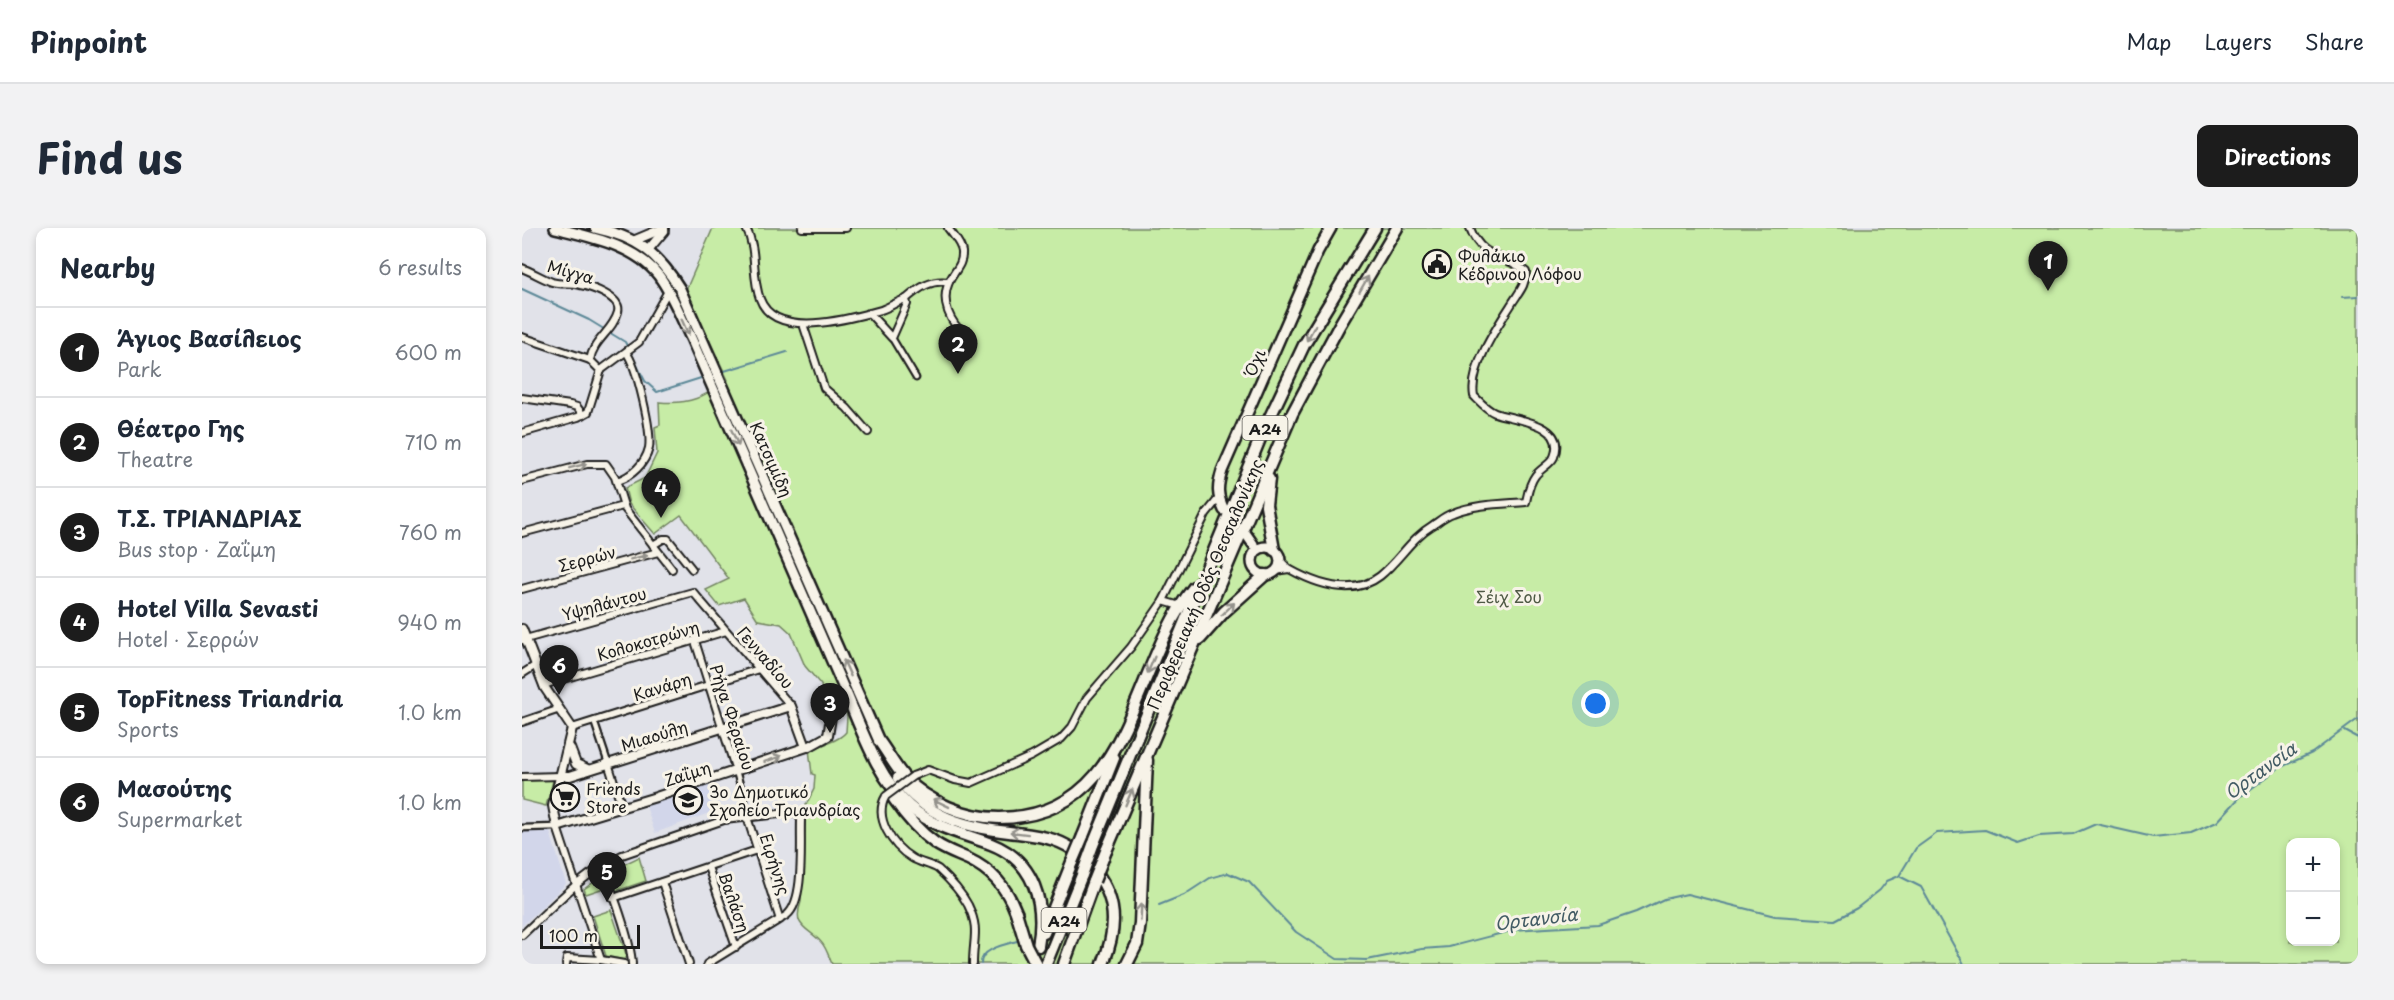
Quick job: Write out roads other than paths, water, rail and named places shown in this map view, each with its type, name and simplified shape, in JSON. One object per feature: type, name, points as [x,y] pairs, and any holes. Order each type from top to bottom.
[{"type":"highway","points":[[1340,282],[1350,255],[1367,228]]},
{"type":"highway","name":"Περιφερειακή Οδός Θεσσαλονίκης","points":[[1046,964],[1262,434],[1304,345],[1340,282],[1375,228]]},
{"type":"highway","name":"Περιφερειακή Οδός Θεσσαλονίκης","points":[[1064,964],[1106,851],[1292,414],[1397,228]]},
{"type":"highway","points":[[1271,466],[1266,505],[1272,552]]},
{"type":"highway","points":[[1193,646],[1224,612],[1270,573]]},
{"type":"highway","points":[[879,741],[904,776],[925,794],[963,812],[986,817],[1008,818],[1049,810],[1081,792],[1098,775],[1121,734],[1180,606],[1201,579]]},
{"type":"highway","points":[[845,691],[889,792],[914,824],[934,843],[990,872],[1004,888],[1016,912],[1026,945],[1036,964]]},
{"type":"highway","points":[[1031,964],[1112,764],[1121,734]]},
{"type":"highway","points":[[879,741],[903,786],[919,801],[941,816],[965,826],[1052,839],[1070,847],[1088,862],[1104,886],[1113,915],[1111,942],[1103,964]]},
{"type":"highway","points":[[1127,964],[1137,944],[1140,923],[1148,751]]},
{"type":"highway","points":[[872,753],[896,792],[915,812],[950,832],[999,848],[1024,867],[1034,884],[1041,904],[1041,930],[1038,946]]},
{"type":"main road","name":"Κατσιμίδη","points":[[555,228],[613,244],[643,261],[655,272],[668,291],[845,691]]},
{"type":"main road","name":"Κατσιμίδη","points":[[595,228],[633,241],[648,250],[662,264],[680,289],[879,741]]},
{"type":"main road","name":"Όχι","points":[[1218,498],[1217,487],[1222,471],[1318,250],[1331,228]]},
{"type":"main road","points":[[643,261],[648,250]]},
{"type":"main road","points":[[1218,498],[1224,510]]},
{"type":"main road","points":[[1245,534],[1253,544],[1272,552]]},
{"type":"main road","points":[[1253,544],[1255,569],[1270,573],[1272,552]]},
{"type":"main road","points":[[1253,556],[1272,552]]},
{"type":"street","points":[[633,241],[666,228]]},
{"type":"street","points":[[648,250],[666,228]]},
{"type":"street","points":[[746,228],[754,244],[756,279],[764,307],[778,320],[803,324],[869,313],[906,299],[925,285],[941,281],[949,282]]},
{"type":"street","points":[[802,228],[846,228]]},
{"type":"street","points":[[948,228],[959,243],[962,254],[958,269],[949,282],[946,299],[949,316],[966,336]]},
{"type":"street","points":[[1272,552],[1289,569],[1331,587],[1360,585],[1380,576],[1426,529],[1452,513],[1482,506],[1526,502],[1529,487],[1535,476],[1554,458],[1556,447],[1552,437],[1544,428],[1530,421],[1494,413],[1474,396],[1472,384],[1482,357],[1526,283],[1526,272],[1520,266],[1499,259],[1487,251],[1477,242],[1470,228]]},
{"type":"street","name":"Μίγγα","points":[[522,268],[551,282],[580,285],[612,298],[619,309],[611,324],[593,347],[590,360]]},
{"type":"street","points":[[522,433],[585,414],[590,408],[601,371],[644,337],[668,291]]},
{"type":"street","points":[[892,338],[907,304],[906,299]]},
{"type":"street","points":[[869,313],[892,338],[916,378]]},
{"type":"street","points":[[803,324],[824,388],[847,408],[868,432]]},
{"type":"street","points":[[522,337],[590,360],[601,371]]},
{"type":"street","points":[[617,481],[637,469],[649,446],[640,386],[628,350]]},
{"type":"street","points":[[522,398],[570,405],[577,407],[585,414]]},
{"type":"street","points":[[522,481],[601,462],[611,468],[617,481],[623,506],[672,569]]},
{"type":"street","points":[[973,964],[976,926],[967,904],[957,888],[936,868],[911,858],[894,840],[882,819],[880,810],[886,796],[913,776],[928,770],[971,783],[1049,748],[1072,727],[1088,698],[1131,647],[1163,601],[1206,514],[1218,498]]},
{"type":"street","points":[[522,533],[623,506]]},
{"type":"street","points":[[653,545],[663,539],[668,539],[692,569]]},
{"type":"street","name":"Σερρών","points":[[522,589],[658,552]]},
{"type":"street","points":[[1270,573],[1289,569]]},
{"type":"street","name":"Γενναδίου","points":[[693,592],[791,706],[806,747]]},
{"type":"street","name":"Υψηλάντου","points":[[524,639],[693,592]]},
{"type":"street","points":[[1163,601],[1180,606]]},
{"type":"street","points":[[522,629],[543,685],[572,728],[553,806],[557,827],[601,960]]},
{"type":"street","name":"Κολοκοτρώνη","points":[[543,685],[726,632]]},
{"type":"street","name":"Ρήγα Φεραίου","points":[[695,641],[745,802]]},
{"type":"street","points":[[522,674],[536,665]]},
{"type":"street","name":"Κανάρη","points":[[572,728],[759,669]]},
{"type":"street","name":"Μιαούλη","points":[[522,777],[570,776],[791,706]]},
{"type":"street","name":"Ζαΐμη","points":[[522,828],[557,827],[806,747],[828,736],[832,712],[836,708]]},
{"type":"street","points":[[522,722],[560,709]]},
{"type":"street","points":[[594,721],[622,807]]},
{"type":"street","points":[[569,746],[576,764],[580,768],[589,770]]},
{"type":"street","points":[[522,935],[576,886],[600,868],[634,850],[721,821],[799,813],[801,820],[797,899],[793,909],[780,920],[707,964]]},
{"type":"street","name":"Ειρήνης","points":[[747,817],[780,920]]},
{"type":"street","points":[[613,898],[757,850]]},
{"type":"street","name":"Βαλάση","points":[[708,867],[736,947]]},
{"type":"street","points":[[600,868],[606,878],[631,950],[632,964]]},
{"type":"street","points":[[662,882],[689,964]]},
{"type":"street","points":[[566,961],[601,960],[624,964]]},
{"type":"waterway","points":[[522,289],[589,320],[625,342],[645,381],[657,392],[704,377]]},
{"type":"waterway","points":[[2342,297],[2358,296]]},
{"type":"waterway","points":[[721,372],[787,352]]},
{"type":"waterway","name":"Ορτανσία","points":[[1899,876],[1916,848],[1937,833],[1985,830],[2018,843],[2039,836],[2073,834],[2096,824],[2153,837],[2191,833],[2217,822],[2240,797],[2279,768],[2312,753],[2358,719]]},
{"type":"waterway","name":"Ορτανσία","points":[[2345,731],[2358,738]]},
{"type":"waterway","name":"Ορτανσία","points":[[1159,905],[1184,895],[1210,878],[1228,873],[1249,882],[1296,932],[1337,959],[1367,960],[1422,949],[1449,947],[1514,930],[1598,925],[1636,912],[1664,899],[1687,894],[1775,916],[1835,920],[1857,908],[1880,890],[1887,881],[1899,876],[1921,887],[1964,964]]},
{"type":"waterway","name":"Ορτανσία","points":[[981,964],[985,954],[990,950],[1021,940]]},
{"type":"tunnel","points":[[1226,511],[1246,534]]},
{"type":"place","name":"Φυλάκιο Κέδρινου Λόφου","points":[[1437,264]]},
{"type":"place","name":"Άγιος Βασίλειος","points":[[2048,291]]},
{"type":"place","name":"Θέατρο Γης","points":[[958,374]]},
{"type":"place","name":"Hotel Villa Sevasti","points":[[661,518]]},
{"type":"place","name":"Μασούτης","points":[[559,695]]},
{"type":"place","name":"Τ.Σ. ΤΡΙΑΝΔΡΙΑΣ","points":[[830,733]]},
{"type":"place","name":"Friends Store","points":[[565,797]]},
{"type":"place","name":"3ο Δημοτικό Σχολείο Τριανδρίας","points":[[688,800]]},
{"type":"place","name":"TopFitness Triandria","points":[[607,902]]},
{"type":"park label","name":"Σέιχ Σου","points":[[1509,596]]}]
